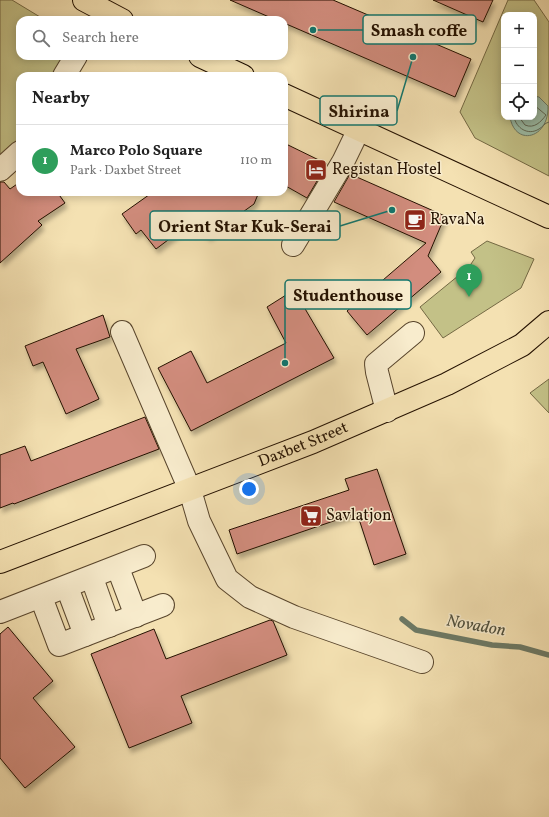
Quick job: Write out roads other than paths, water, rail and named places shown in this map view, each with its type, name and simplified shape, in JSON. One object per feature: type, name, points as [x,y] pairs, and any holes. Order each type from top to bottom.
[{"type":"main road","points":[[92,10],[110,16]]},
{"type":"main road","points":[[209,60],[235,72]]},
{"type":"main road","points":[[288,97],[549,217]]},
{"type":"main road","points":[[522,345],[549,308]]},
{"type":"main road","name":"Daxbet Street","points":[[0,562],[313,442],[447,384],[522,345],[549,322]]},
{"type":"main road","points":[[522,345],[549,333]]},
{"type":"street","points":[[66,72],[74,60]]},
{"type":"street","points":[[293,245],[342,162],[359,129]]},
{"type":"street","points":[[0,170],[16,156]]},
{"type":"street","points":[[122,332],[190,490],[199,521],[227,579],[250,597],[294,617],[422,662]]},
{"type":"street","points":[[387,410],[376,364],[413,333]]},
{"type":"street","points":[[0,612],[118,568],[144,556]]},
{"type":"street","points":[[118,568],[136,616]]},
{"type":"street","points":[[92,578],[109,626]]},
{"type":"street","points":[[67,587],[85,635]]},
{"type":"street","points":[[41,597],[59,645],[163,605]]},
{"type":"water","points":[[537,97],[548,106],[547,117],[543,126],[538,132],[531,135],[524,135],[518,133],[511,120],[537,120]]},
{"type":"waterway","name":"Novadon","points":[[402,619],[416,630],[492,645],[520,647],[549,655]]},
{"type":"place","name":"Smash coffe","points":[[313,30]]},
{"type":"place","name":"Shirina","points":[[413,57]]},
{"type":"place","name":"Registan Hostel","points":[[316,170]]},
{"type":"place","name":"Orient Star Kuk-Serai","points":[[392,210]]},
{"type":"place","name":"RavaNa","points":[[415,220]]},
{"type":"place","name":"Marco Polo Square","points":[[469,297]]},
{"type":"place","name":"Studenthouse","points":[[285,363]]},
{"type":"place","name":"Savlatjon","points":[[311,516]]}]
